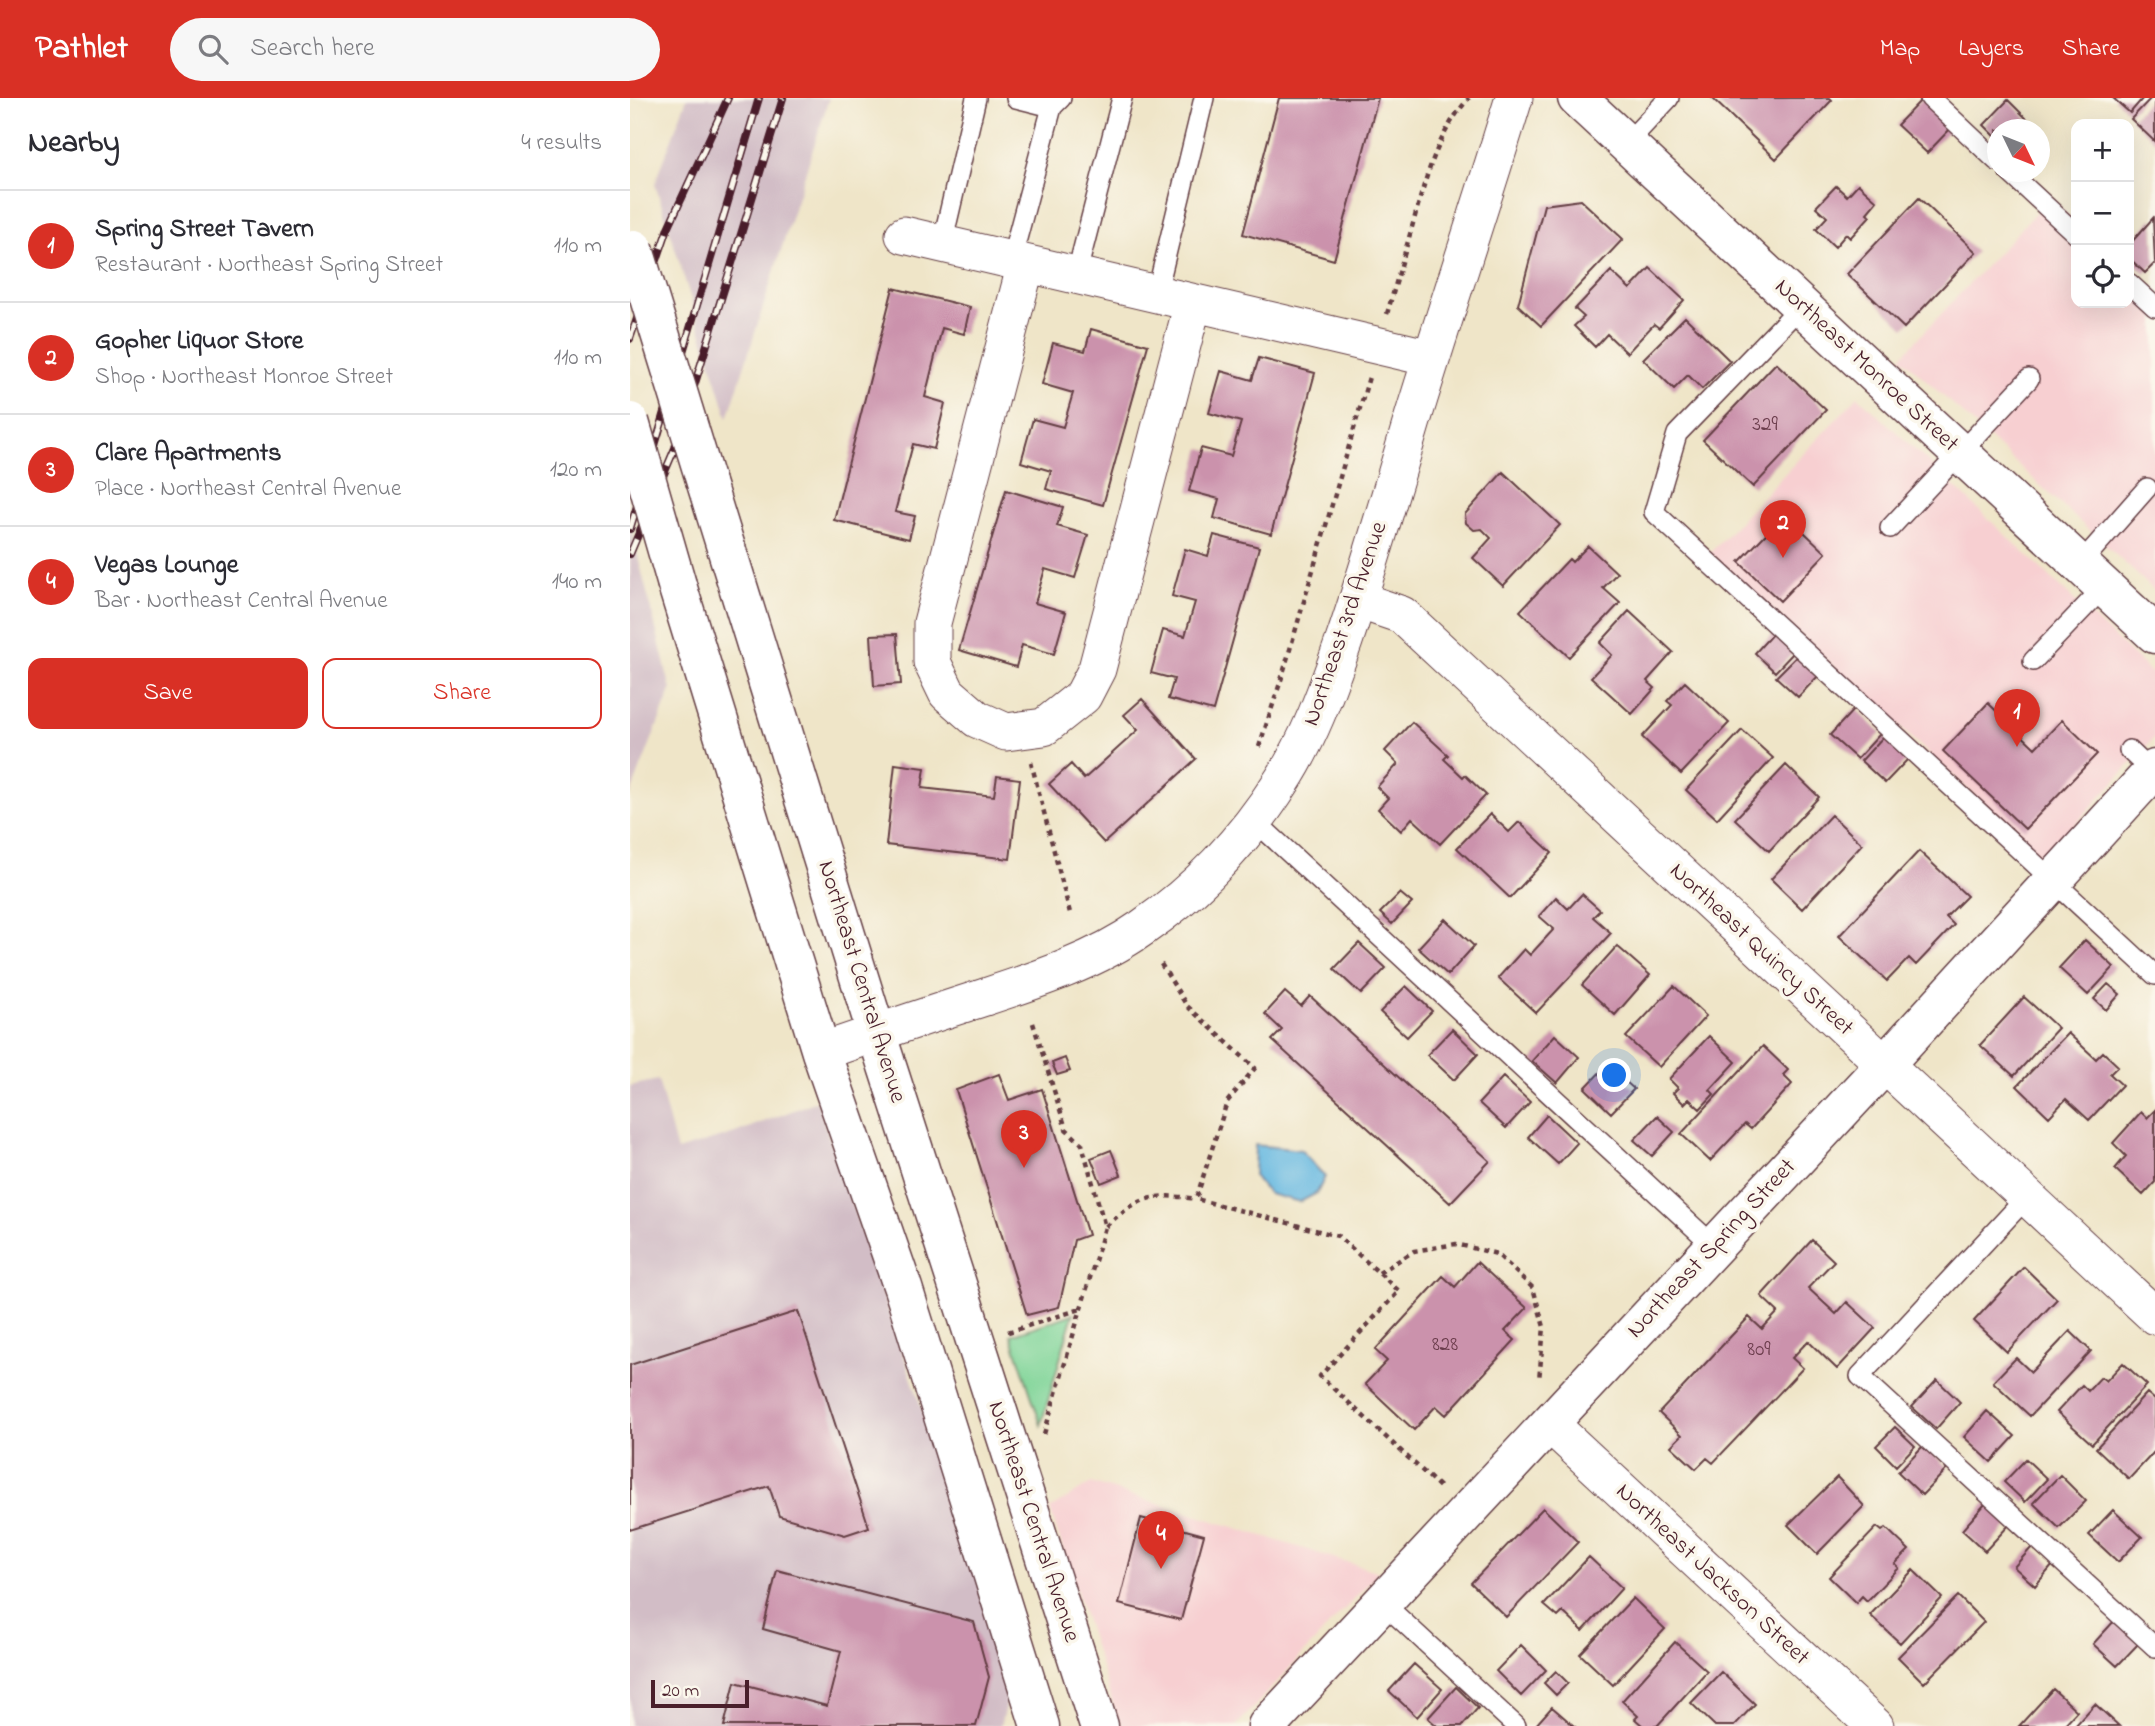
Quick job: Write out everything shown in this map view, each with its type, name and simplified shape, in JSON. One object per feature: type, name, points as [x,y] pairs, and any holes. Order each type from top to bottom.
[{"type":"main road","name":"Northeast Monroe Street","points":[[1577,98],[2155,634]]},
{"type":"main road","name":"Northeast Central Avenue","points":[[632,242],[876,1032],[1099,1726]]},
{"type":"main road","points":[[630,422],[677,585],[821,1052],[904,1288],[1040,1726]]},
{"type":"main road","name":"Northeast Spring Street","points":[[1267,1726],[1884,1065],[2053,880],[2145,764]]},
{"type":"street","name":"Northeast 3rd Avenue","points":[[821,1052],[1037,980],[1140,930],[1183,897],[1222,861],[1255,821],[1284,779],[1313,724],[1358,600],[1514,98]]},
{"type":"street","points":[[904,236],[1431,359]]},
{"type":"street","points":[[1019,262],[932,623],[932,662],[947,693],[977,719],[1006,732],[1044,727],[1083,696],[1097,669],[1193,303]]},
{"type":"street","name":"Northeast Quincy Street","points":[[1358,600],[1402,615],[2155,1316]]},
{"type":"street","name":"Northeast Jackson Street","points":[[1550,1424],[1875,1726]]},
{"type":"street","points":[[1017,1726],[1028,1686]]},
{"type":"lane","points":[[942,244],[976,98]]},
{"type":"lane","points":[[1016,98],[1056,102],[1019,262]]},
{"type":"lane","points":[[1076,276],[1122,98]]},
{"type":"lane","points":[[1156,296],[1204,98]]},
{"type":"lane","points":[[1626,144],[1669,98]]},
{"type":"lane","points":[[1930,98],[1987,152]]},
{"type":"lane","points":[[2020,182],[2071,229]]},
{"type":"lane","points":[[2134,288],[2155,307]]},
{"type":"lane","points":[[1801,306],[1677,434],[1654,512],[2155,975]]},
{"type":"lane","points":[[1890,528],[2029,379]]},
{"type":"lane","points":[[2033,661],[2147,488]]},
{"type":"lane","points":[[1255,821],[1714,1246]]},
{"type":"lane","points":[[2027,1197],[1860,1376],[2155,1647]]},
{"type":"lane","points":[[1383,1603],[1516,1726]]},
{"type":"path","points":[[1257,753],[1282,677],[1430,163],[1443,135],[1469,98]]},
{"type":"path","points":[[1023,730],[1070,913]]},
{"type":"path","points":[[1161,964],[1187,1006],[1255,1068],[1227,1102],[1196,1199]]},
{"type":"path","points":[[1033,1023],[1066,1129],[1082,1144],[1105,1227]]},
{"type":"path","points":[[1044,1437],[1105,1227],[1126,1208],[1147,1197],[1182,1196],[1338,1236],[1399,1291],[1320,1376],[1441,1488]]},
{"type":"path","points":[[1379,1273],[1414,1251],[1456,1244],[1497,1254],[1533,1288],[1544,1327],[1539,1384]]},
{"type":"path","points":[[1004,1333],[1081,1308]]},
{"type":"shaded area","points":[[687,98],[829,98],[728,418],[655,184]]},
{"type":"shaded area","points":[[2049,198],[2071,218],[2071,308],[2134,308],[2134,277],[2155,297],[2155,591],[1901,357]]},
{"type":"shaded area","points":[[1858,396],[2155,676],[2155,737],[2044,859],[1710,553]]},
{"type":"shaded area","points":[[630,524],[671,690],[630,796]]},
{"type":"shaded area","points":[[658,1080],[677,1151],[735,1133],[817,1101],[1013,1676],[1000,1726],[630,1726],[630,1086]]},
{"type":"shaded area","points":[[1091,1483],[1379,1572],[1236,1726],[1120,1726],[1050,1509]]},
{"type":"green space","points":[[1073,1314],[1041,1425],[1011,1335]]},
{"type":"water","points":[[1255,1145],[1301,1150],[1325,1177],[1317,1193],[1300,1202],[1269,1194],[1254,1176]]},
{"type":"building","points":[[1279,98],[1378,98],[1334,260],[1243,234]]},
{"type":"building","points":[[1712,98],[1830,98],[1832,100],[1776,159]]},
{"type":"building","points":[[1923,98],[1954,125],[1927,153],[1897,125]]},
{"type":"building","points":[[2113,98],[2143,98],[2130,113]]},
{"type":"building","points":[[2151,98],[2155,98],[2155,142],[2134,119],[2131,119]]},
{"type":"building","points":[[2008,100],[2027,119],[1990,119]]},
{"type":"building","points":[[1858,184],[1877,201],[1867,213],[1870,216],[1850,238],[1846,234],[1835,247],[1816,229],[1827,217],[1816,207],[1836,186],[1847,196]]},
{"type":"building","points":[[1919,198],[1976,252],[1904,328],[1847,274]]},
{"type":"building","points":[[1581,200],[1623,239],[1541,326],[1518,305],[1544,205]]},
{"type":"building","points":[[2153,218],[2155,263],[2145,273],[2134,263],[2134,239]]},
{"type":"building","points":[[1650,268],[1684,300],[1659,328],[1654,324],[1627,353],[1607,334],[1595,347],[1574,326],[1584,317],[1575,309],[1611,271],[1630,289]]},
{"type":"building","points":[[893,288],[970,307],[964,334],[942,328],[925,397],[945,403],[934,449],[913,444],[895,512],[915,516],[909,539],[834,520]]},
{"type":"building","points":[[1685,317],[1730,361],[1702,389],[1688,375],[1674,389],[1643,359]]},
{"type":"building","points":[[1091,329],[1148,345],[1103,505],[1046,489],[1051,471],[1021,462],[1033,419],[1063,427],[1073,393],[1042,384],[1053,343],[1085,351]]},
{"type":"building","points":[[1259,358],[1315,373],[1271,534],[1214,518],[1219,499],[1189,491],[1201,448],[1231,456],[1241,422],[1209,413],[1221,371],[1252,380]]},
{"type":"building","points":[[1776,363],[1826,410],[1753,487],[1703,440]]},
{"type":"building","points":[[1503,472],[1560,525],[1503,586],[1473,558],[1491,538],[1482,529],[1474,530],[1466,523],[1465,514]]},
{"type":"building","points":[[1006,490],[1063,507],[1057,526],[1088,535],[1075,578],[1045,569],[1035,603],[1066,612],[1054,654],[1022,645],[1016,667],[959,650]]},
{"type":"building","points":[[1785,514],[1826,553],[1780,601],[1739,562]]},
{"type":"building","points":[[1214,535],[1259,547],[1213,711],[1168,699],[1174,679],[1151,673],[1163,630],[1185,636],[1195,602],[1172,596],[1185,549],[1208,556]]},
{"type":"building","points":[[1588,546],[1617,573],[1603,588],[1620,603],[1569,657],[1520,611],[1569,559],[1572,562]]},
{"type":"building","points":[[1629,611],[1673,652],[1647,681],[1655,688],[1632,714],[1591,677],[1612,655],[1600,643]]},
{"type":"building","points":[[1774,632],[1795,651],[1775,672],[1755,653]]},
{"type":"building","points":[[897,634],[901,684],[874,686],[871,635]]},
{"type":"building","points":[[1799,654],[1820,674],[1798,697],[1776,677]]},
{"type":"building","points":[[1685,682],[1729,723],[1681,774],[1642,737],[1672,705],[1667,701]]},
{"type":"building","points":[[1142,699],[1196,759],[1104,843],[1049,784],[1071,764],[1084,779],[1138,730],[1124,715]]},
{"type":"building","points":[[1988,703],[2035,748],[2062,720],[2097,754],[2025,829],[1943,751]]},
{"type":"building","points":[[1855,708],[1881,733],[1857,759],[1830,735]]},
{"type":"building","points":[[1412,722],[1448,755],[1444,759],[1486,795],[1440,844],[1412,818],[1401,831],[1378,809],[1388,798],[1377,787],[1398,764],[1385,751]]},
{"type":"building","points":[[1742,730],[1773,758],[1717,819],[1686,790]]},
{"type":"building","points":[[1884,736],[1908,759],[1885,783],[1861,761]]},
{"type":"building","points":[[895,764],[925,768],[922,788],[994,796],[997,776],[1020,779],[1010,859],[886,845]]},
{"type":"building","points":[[1786,765],[1819,797],[1769,851],[1735,819]]},
{"type":"building","points":[[1490,814],[1509,832],[1519,822],[1552,853],[1510,898],[1457,848]]},
{"type":"building","points":[[1831,815],[1862,844],[1802,909],[1771,879]]},
{"type":"building","points":[[1919,851],[1967,896],[1946,917],[1954,925],[1916,965],[1909,958],[1887,981],[1839,936]]},
{"type":"building","points":[[1400,893],[1412,903],[1392,924],[1380,913]]},
{"type":"building","points":[[1582,894],[1600,910],[1593,917],[1611,933],[1536,1013],[1498,978],[1524,949],[1530,955],[1554,929],[1539,916],[1556,897],[1568,909]]},
{"type":"building","points":[[1445,919],[1474,946],[1448,975],[1418,948]]},
{"type":"building","points":[[2085,940],[2114,967],[2088,995],[2059,968]]},
{"type":"building","points":[[1359,943],[1386,968],[1361,994],[1334,969]]},
{"type":"building","points":[[1617,946],[1650,975],[1615,1015],[1582,985]]},
{"type":"building","points":[[2108,984],[2120,994],[2106,1010],[2094,999]]},
{"type":"building","points":[[1406,986],[1432,1011],[1407,1037],[1380,1012]]},
{"type":"building","points":[[1674,986],[1706,1016],[1659,1067],[1626,1037]]},
{"type":"building","points":[[1285,992],[1301,1006],[1310,996],[1490,1161],[1450,1203],[1272,1040],[1282,1030],[1265,1014]]},
{"type":"building","points":[[2024,997],[2058,1028],[2014,1076],[1980,1045]]},
{"type":"building","points":[[1452,1029],[1478,1054],[1454,1080],[1427,1055]]},
{"type":"building","points":[[2068,1033],[2096,1059],[2103,1052],[2118,1066],[2110,1074],[2122,1085],[2089,1120],[2066,1099],[2049,1117],[2017,1086]]},
{"type":"building","points":[[1555,1035],[1579,1057],[1557,1083],[1532,1061]]},
{"type":"building","points":[[1709,1036],[1736,1062],[1710,1090],[1714,1094],[1700,1109],[1689,1099],[1684,1104],[1673,1093],[1678,1088],[1669,1079]]},
{"type":"building","points":[[1763,1046],[1788,1070],[1783,1075],[1792,1084],[1751,1129],[1745,1124],[1710,1161],[1681,1134]]},
{"type":"building","points":[[1065,1058],[1070,1071],[1057,1075],[1052,1063]]},
{"type":"building","points":[[1607,1065],[1634,1089],[1611,1113],[1585,1088]]},
{"type":"building","points":[[999,1074],[1009,1100],[1042,1089],[1088,1235],[1074,1240],[1059,1307],[1027,1315],[956,1090]]},
{"type":"building","points":[[1503,1077],[1530,1102],[1506,1128],[1479,1103]]},
{"type":"building","points":[[2155,1110],[2155,1182],[2143,1195],[2115,1169],[2126,1156],[2113,1143],[2141,1112],[2147,1118]]},
{"type":"building","points":[[1547,1115],[1577,1143],[1558,1164],[1528,1137]]},
{"type":"building","points":[[1657,1116],[1674,1132],[1652,1156],[1634,1140]]},
{"type":"building","points":[[1111,1150],[1121,1175],[1101,1183],[1091,1158]]},
{"type":"building","points":[[1812,1240],[1834,1261],[1808,1288],[1836,1314],[1847,1302],[1875,1328],[1837,1369],[1808,1341],[1792,1358],[1803,1368],[1713,1463],[1707,1458],[1696,1469],[1671,1446],[1682,1435],[1659,1413],[1749,1317],[1762,1329],[1778,1312],[1761,1296]]},
{"type":"building","points":[[1477,1262],[1527,1308],[1505,1331],[1515,1340],[1446,1415],[1436,1406],[1414,1430],[1365,1384],[1387,1361],[1375,1350],[1443,1276],[1455,1287]]},
{"type":"building","points":[[2024,1267],[2057,1299],[2007,1352],[1974,1321]]},
{"type":"building","points":[[798,1311],[869,1527],[845,1535],[779,1516],[769,1486],[630,1530],[630,1365]]},
{"type":"building","points":[[2070,1331],[2091,1351],[2030,1416],[1993,1382],[2016,1358],[2031,1372]]},
{"type":"building","points":[[2123,1363],[2147,1385],[2092,1444],[2057,1412],[2082,1385],[2088,1391],[2101,1377],[2106,1381]]},
{"type":"building","points":[[1937,1380],[1960,1402],[1936,1429],[1912,1407]]},
{"type":"building","points":[[2147,1393],[2155,1400],[2155,1451],[2129,1479],[2096,1448]]},
{"type":"building","points":[[1987,1411],[2015,1436],[1991,1462],[1964,1437]]},
{"type":"building","points":[[1895,1427],[1915,1446],[1896,1466],[1876,1446]]},
{"type":"building","points":[[1924,1445],[1948,1468],[1922,1495],[1898,1472]]},
{"type":"building","points":[[2026,1459],[2047,1479],[2025,1502],[2004,1482]]},
{"type":"building","points":[[2060,1475],[2086,1501],[2059,1528],[2033,1503]]},
{"type":"building","points":[[1837,1477],[1864,1506],[1817,1554],[1788,1525]]},
{"type":"building","points":[[1986,1503],[2010,1524],[1985,1551],[1962,1530]]},
{"type":"building","points":[[1543,1508],[1578,1542],[1506,1617],[1471,1583]]},
{"type":"building","points":[[2113,1510],[2142,1537],[2118,1562],[2089,1535]]},
{"type":"building","points":[[1141,1518],[1204,1535],[1181,1620],[1119,1604]]},
{"type":"building","points":[[1877,1527],[1882,1531],[1886,1528],[1909,1550],[1895,1564],[1899,1568],[1867,1601],[1862,1596],[1856,1603],[1829,1577]]},
{"type":"building","points":[[2032,1547],[2053,1565],[2035,1586],[2014,1567]]},
{"type":"building","points":[[1589,1557],[1622,1588],[1583,1631],[1563,1612],[1558,1617],[1544,1605]]},
{"type":"building","points":[[777,1570],[974,1622],[989,1677],[976,1726],[724,1726],[735,1682],[827,1706],[841,1651],[763,1629]]},
{"type":"building","points":[[1913,1570],[1942,1598],[1900,1643],[1870,1615]]},
{"type":"building","points":[[1958,1596],[1984,1622],[1924,1683],[1898,1657]]},
{"type":"building","points":[[1633,1598],[1665,1629],[1613,1685],[1580,1654]]},
{"type":"building","points":[[2116,1619],[2140,1642],[2117,1666],[2093,1644]]},
{"type":"building","points":[[1675,1642],[1707,1671],[1657,1726],[1643,1726],[1635,1719],[1638,1716],[1622,1701]]},
{"type":"building","points":[[1521,1645],[1546,1670],[1521,1696],[1496,1671]]},
{"type":"building","points":[[1414,1664],[1442,1689],[1417,1717],[1389,1691]]},
{"type":"building","points":[[1556,1671],[1568,1683],[1556,1695],[1544,1683]]},
{"type":"building","points":[[1721,1672],[1755,1704],[1734,1726],[1715,1726],[1691,1703]]},
{"type":"building","points":[[1456,1687],[1478,1708],[1462,1726],[1437,1726],[1428,1718]]},
{"type":"building","points":[[2053,1689],[2077,1711],[2063,1726],[2019,1726]]},
{"type":"building","points":[[2095,1704],[2119,1726],[2075,1726]]},
{"type":"building","points":[[1552,1707],[1574,1726],[1535,1726]]},
{"type":"railway","points":[[630,339],[668,228],[728,98]]},
{"type":"railway","points":[[630,529],[759,98]]},
{"type":"railway","points":[[630,554],[675,448],[783,98]]},
{"type":"place","name":"Gopher Liquor Store","points":[[1783,558]]},
{"type":"place","name":"Spring Street Tavern","points":[[2017,747]]},
{"type":"place","name":"Clare Apartments","points":[[1024,1168]]},
{"type":"place","name":"Vegas Lounge","points":[[1161,1569]]}]
